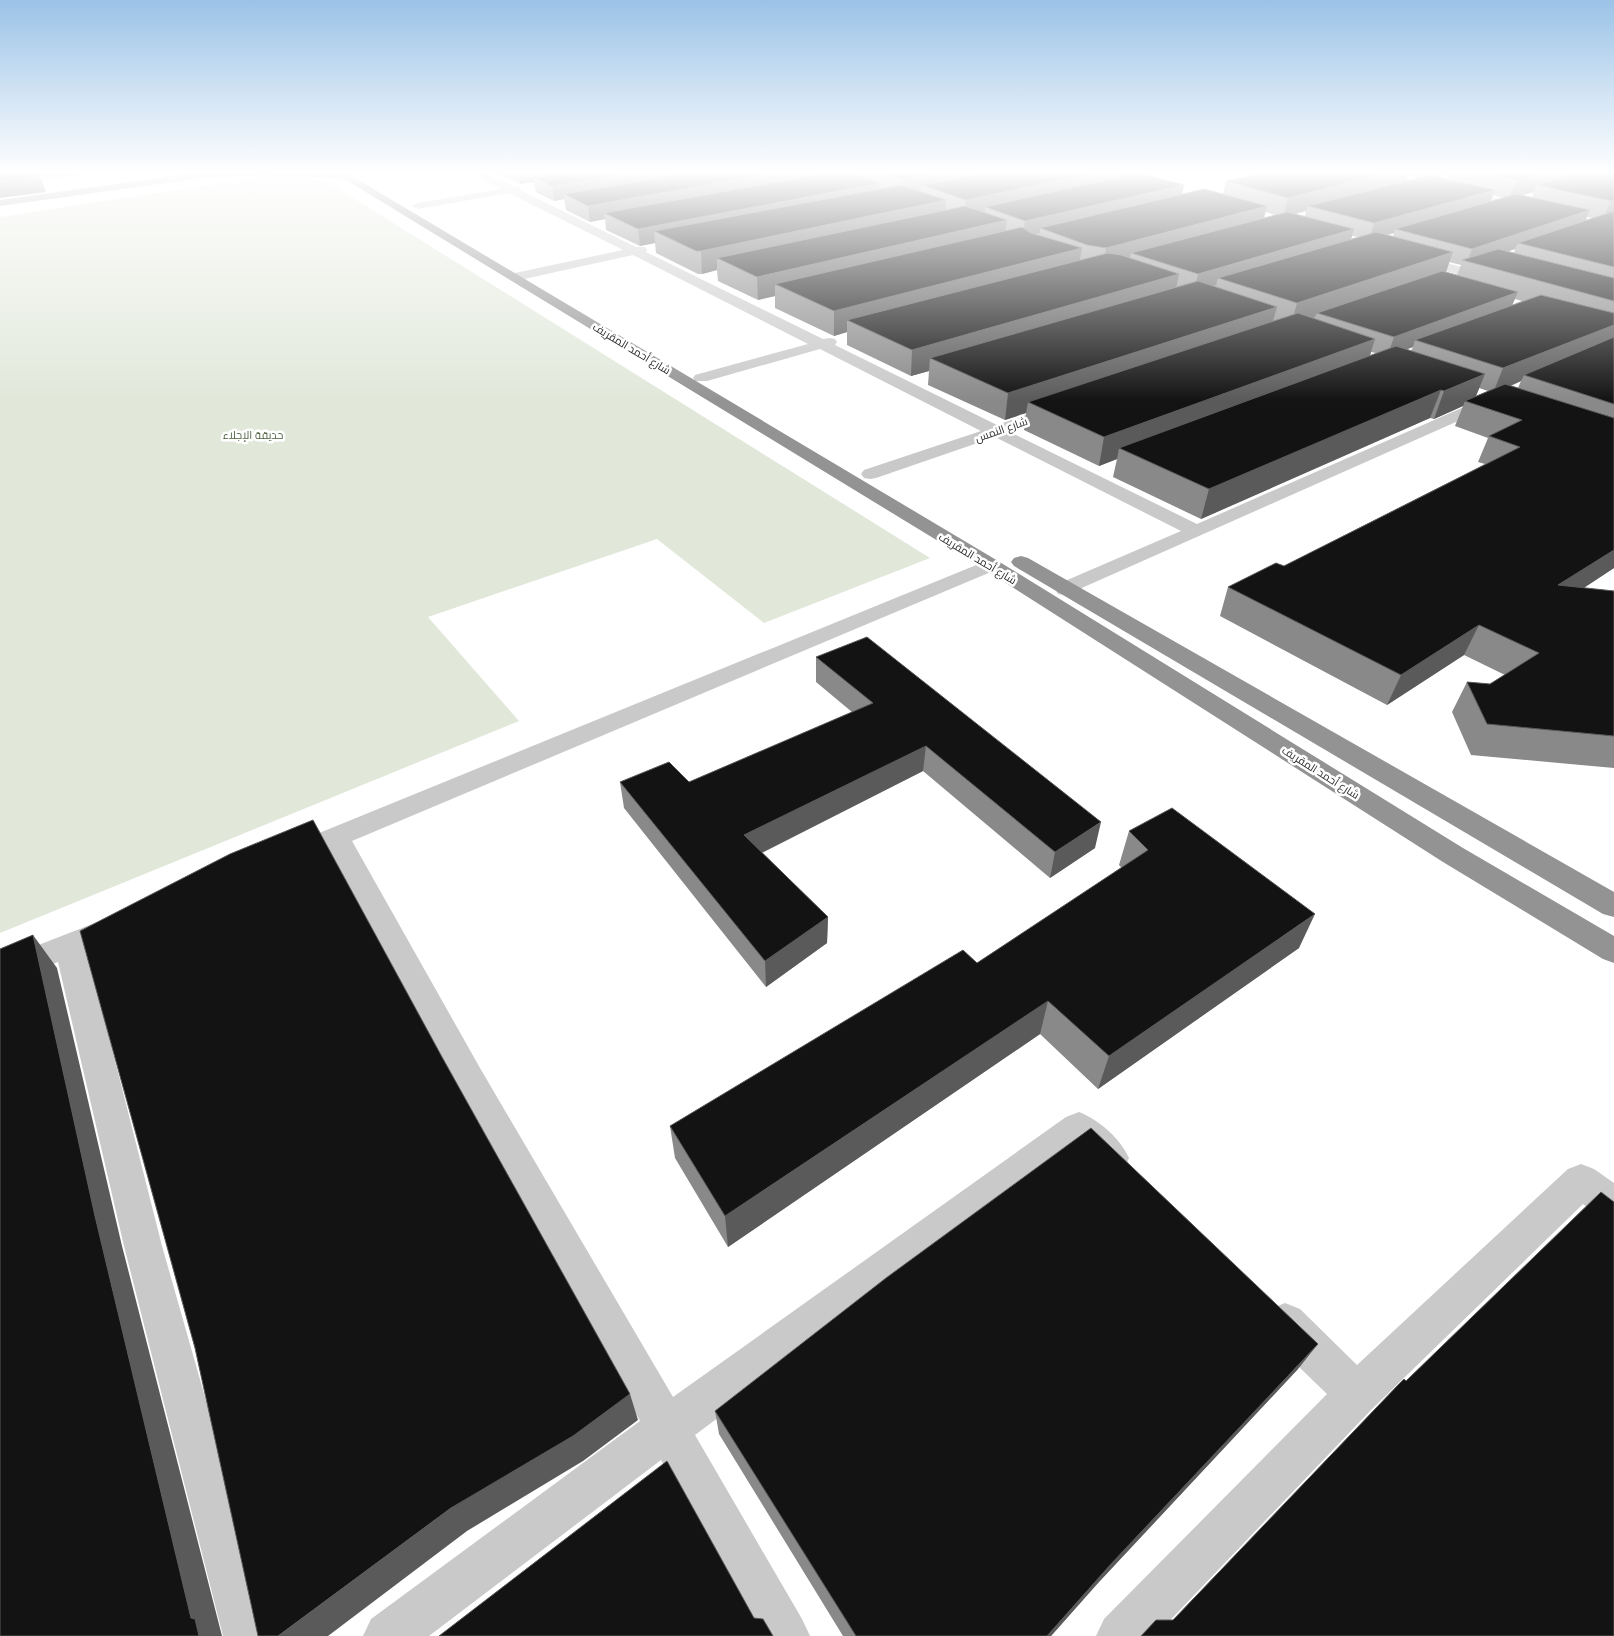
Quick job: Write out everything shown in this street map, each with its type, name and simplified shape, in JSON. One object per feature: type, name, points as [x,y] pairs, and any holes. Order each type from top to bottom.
[{"type":"highway","name":"شارع أحمد المقريف","points":[[475,248],[870,474],[1374,769],[1614,906]]},
{"type":"highway","name":"شارع أحمد المقريف","points":[[482,248],[1461,860],[1614,951]]},
{"type":"highway","points":[[1346,788],[1374,769]]},
{"type":"street","points":[[628,248],[1196,531]]},
{"type":"street","points":[[523,276],[652,248]]},
{"type":"street","points":[[1394,253],[1465,272]]},
{"type":"street","points":[[1443,280],[1482,267]]},
{"type":"street","points":[[696,281],[715,276]]},
{"type":"street","points":[[751,308],[770,303]]},
{"type":"street","points":[[701,378],[841,340]]},
{"type":"street","points":[[903,385],[922,379]]},
{"type":"street","points":[[1474,395],[1491,400],[1510,400]]},
{"type":"street","points":[[1066,589],[1491,400]]},
{"type":"street","name":"شارع النمس","points":[[870,474],[1078,403]]},
{"type":"street","points":[[1088,478],[1107,471]]},
{"type":"street","points":[[272,863],[991,565]]},
{"type":"street","points":[[335,837],[468,1078],[784,1636]]},
{"type":"street","points":[[0,974],[139,917]]},
{"type":"street","points":[[70,945],[143,1246],[248,1636]]},
{"type":"street","points":[[388,1636],[666,1428],[1079,1128],[1136,1182]]},
{"type":"street","points":[[1121,1636],[1357,1394],[1581,1180],[1614,1205]]},
{"type":"street","points":[[1258,1298],[1357,1394]]},
{"type":"green space","name":"حديقة الإجلاء","points":[[0,248],[434,248],[930,558],[764,623],[657,539],[428,617],[519,721],[0,933]]},
{"type":"building","points":[[690,248],[714,248],[701,251]]},
{"type":"building","points":[[763,248],[883,248],[757,277],[717,258]]},
{"type":"building","points":[[929,248],[1081,248],[834,311],[775,284]]},
{"type":"building","points":[[1149,248],[1287,248],[1198,274],[1131,253]]},
{"type":"building","points":[[1320,248],[1439,248],[1453,252],[1297,303],[1218,278]]},
{"type":"building","points":[[1539,248],[1614,248],[1614,267]]},
{"type":"building","points":[[1498,249],[1614,278],[1614,301],[1462,260]]},
{"type":"building","points":[[1108,253],[1121,255],[1179,274],[912,350],[847,320]]},
{"type":"building","points":[[1442,271],[1518,292],[1394,337],[1317,313]]},
{"type":"building","points":[[1198,281],[1277,307],[1008,393],[930,358]]},
{"type":"building","points":[[1541,295],[1614,313],[1614,325],[1503,368],[1415,340]]},
{"type":"building","points":[[1298,313],[1375,339],[1104,437],[1028,402]]},
{"type":"building","points":[[1614,337],[1614,404],[1524,375]]},
{"type":"building","points":[[1396,346],[1485,374],[1444,391],[1441,390],[1209,489],[1119,448]]},
{"type":"building","points":[[1505,384],[1614,418],[1614,550],[1558,585],[1614,591],[1614,736],[1487,724],[1467,682],[1490,684],[1539,653],[1479,625],[1401,675],[1228,587],[1276,563],[1284,566],[1520,447],[1489,436],[1522,420],[1465,401]]},
{"type":"building","points":[[867,637],[1101,822],[1055,852],[926,746],[744,835],[828,917],[765,961],[620,782],[669,762],[689,782],[873,703],[816,657]]},
{"type":"building","points":[[1172,808],[1315,914],[1109,1056],[1048,1001],[725,1216],[670,1126],[963,950],[977,963],[1148,850],[1129,831]]},
{"type":"building","points":[[313,820],[442,1057],[630,1394],[573,1436],[451,1508],[278,1636],[258,1636],[195,1348],[80,931],[230,854]]},
{"type":"building","points":[[33,935],[95,1216],[191,1618],[195,1619],[199,1636],[0,1636],[0,949]]},
{"type":"building","points":[[1091,1128],[1318,1344],[1111,1564],[1047,1636],[856,1636],[715,1411],[886,1278]]},
{"type":"building","points":[[1601,1192],[1614,1202],[1614,1636],[1141,1636],[1156,1620],[1173,1620],[1404,1379],[1406,1381]]},
{"type":"building","points":[[667,1461],[754,1618],[763,1619],[773,1636],[439,1636]]}]
